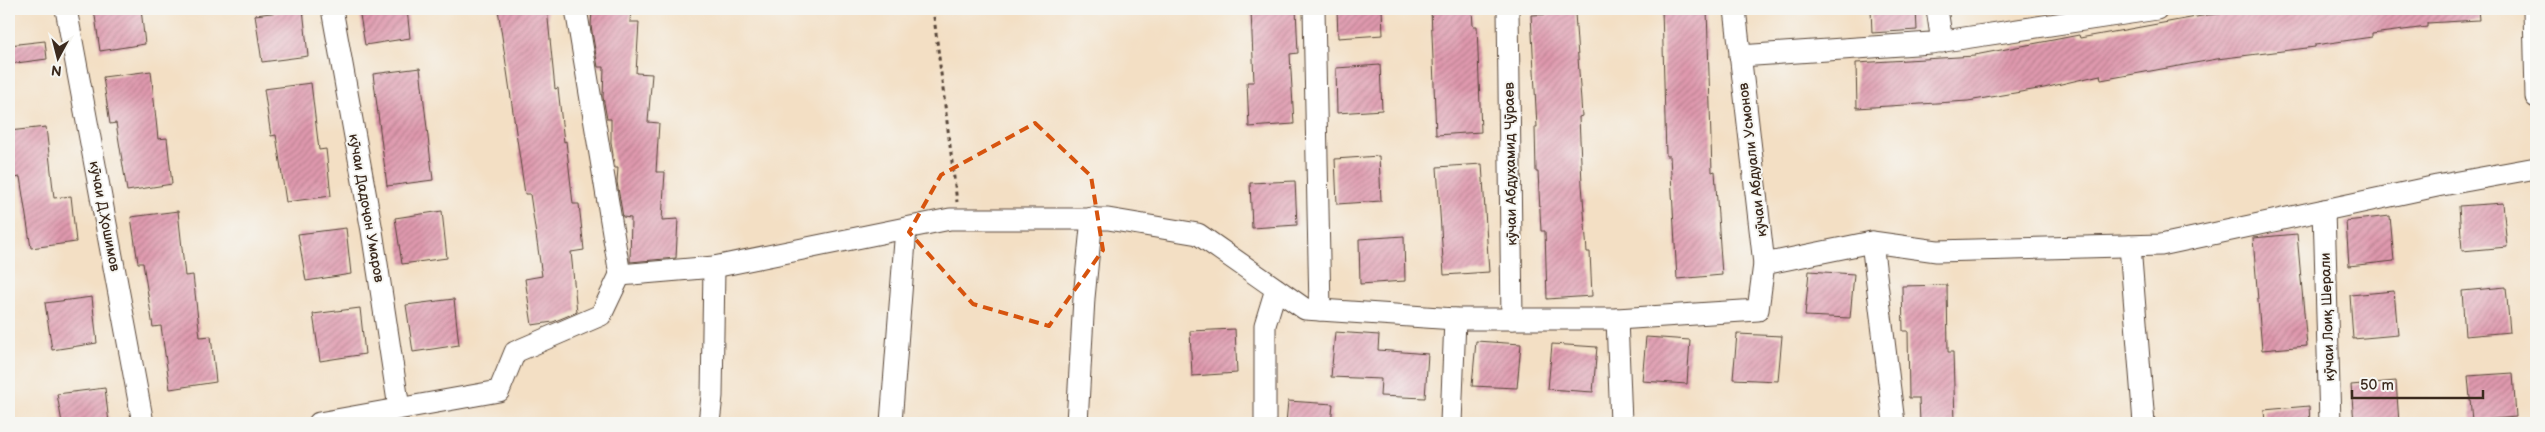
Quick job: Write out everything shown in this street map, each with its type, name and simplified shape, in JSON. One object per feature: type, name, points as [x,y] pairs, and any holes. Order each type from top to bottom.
[{"type":"street","name":"кӯчаи Д.Ҳошимов","points":[[66,9],[143,423]]},
{"type":"street","name":"кӯчаи Дадоҷон Умаров","points":[[332,9],[372,231],[399,408]]},
{"type":"street","points":[[319,423],[500,392],[515,352],[601,315],[620,275],[576,9]]},
{"type":"street","points":[[1314,9],[1320,310]]},
{"type":"street","name":"кӯчаи Абдуҳамид Ҷӯраев","points":[[1508,9],[1512,319]]},
{"type":"street","name":"кӯчаи Абдуали Усмонов","points":[[1617,319],[1758,310],[1764,264],[1735,9]]},
{"type":"street","points":[[1937,9],[1942,42]]},
{"type":"street","points":[[1740,56],[1942,42],[2156,9]]},
{"type":"street","points":[[2534,9],[2536,97]]},
{"type":"street","points":[[1764,264],[1872,242],[1937,252],[2161,245],[2536,168]]},
{"type":"street","name":"кӯчаи Лоиқ Шерали","points":[[2324,210],[2330,423]]},
{"type":"street","points":[[1077,423],[1084,298],[1092,218]]},
{"type":"street","points":[[620,275],[714,267],[959,219],[1108,219],[1198,234],[1305,309],[1455,319],[1617,319],[1620,423]]},
{"type":"street","points":[[891,423],[906,228]]},
{"type":"street","points":[[1872,242],[1894,423]]},
{"type":"street","points":[[2130,246],[2144,423]]},
{"type":"street","points":[[709,423],[712,396],[714,267]]},
{"type":"street","points":[[1265,423],[1265,325],[1276,289]]},
{"type":"street","points":[[1451,423],[1455,319]]},
{"type":"path","points":[[933,9],[959,219]]},
{"type":"highlighted area","points":[[1035,123],[1091,176],[1103,250],[1049,326],[973,304],[909,232],[941,175]]},
{"type":"building","points":[[94,9],[141,9],[145,44],[100,51]]},
{"type":"building","points":[[303,9],[308,56],[262,62],[255,15]]},
{"type":"building","points":[[359,9],[407,9],[410,38],[365,45]]},
{"type":"building","points":[[498,9],[547,9],[555,89],[558,88],[573,204],[579,204],[584,250],[571,252],[577,312],[553,322],[532,325],[525,279],[542,276],[530,194],[525,194]]},
{"type":"building","points":[[592,9],[631,9],[630,22],[639,22],[636,73],[652,74],[648,122],[659,123],[656,172],[665,172],[662,220],[678,219],[676,258],[630,262],[631,218],[623,217],[617,182],[618,168],[615,168],[611,142],[611,119],[607,119],[603,97],[604,67],[598,67],[591,26]]},
{"type":"building","points":[[1296,9],[1298,53],[1290,54],[1294,124],[1249,127],[1247,82],[1254,82],[1251,11]]},
{"type":"building","points":[[1337,9],[1382,9],[1383,35],[1338,38]]},
{"type":"building","points":[[1431,9],[1472,9],[1473,26],[1477,26],[1481,132],[1436,135]]},
{"type":"building","points":[[1662,9],[1707,9],[1712,172],[1715,171],[1722,275],[1677,279],[1670,156],[1666,156]]},
{"type":"building","points":[[1871,9],[1916,9],[1917,30],[1872,33]]},
{"type":"building","points":[[2266,9],[2478,9],[2479,20],[2427,23],[2427,27],[2372,34],[2372,37],[2315,45],[2315,47],[2217,59],[2101,80],[2100,75],[2044,88],[1968,101],[1857,108],[1856,63],[1975,56],[2079,35],[2080,38],[2207,15]]},
{"type":"building","points":[[1575,13],[1582,116],[1579,117],[1582,184],[1587,252],[1590,252],[1592,296],[1547,299],[1545,231],[1541,231],[1538,172],[1536,172],[1535,127],[1537,127],[1531,15]]},
{"type":"building","points":[[45,41],[47,59],[9,64],[9,45]]},
{"type":"building","points":[[1380,65],[1382,110],[1337,113],[1336,68]]},
{"type":"building","points":[[420,68],[433,180],[387,186],[373,74]]},
{"type":"building","points":[[151,71],[158,139],[167,138],[172,184],[127,191],[116,123],[110,124],[103,77]]},
{"type":"building","points":[[311,83],[319,150],[326,149],[331,196],[286,202],[276,135],[271,136],[264,89]]},
{"type":"building","points":[[46,127],[54,198],[71,196],[76,242],[31,248],[20,177],[9,179],[9,131]]},
{"type":"building","points":[[1379,156],[1381,201],[1337,204],[1335,159]]},
{"type":"building","points":[[1482,164],[1489,272],[1444,275],[1437,167]]},
{"type":"building","points":[[1295,181],[1297,225],[1252,228],[1250,183]]},
{"type":"building","points":[[2503,203],[2507,247],[2462,251],[2459,206]]},
{"type":"building","points":[[178,211],[185,276],[193,275],[200,337],[211,336],[216,382],[170,389],[161,326],[153,327],[143,263],[138,263],[131,217]]},
{"type":"building","points":[[442,211],[447,258],[402,264],[395,218]]},
{"type":"building","points":[[2390,216],[2394,261],[2349,266],[2346,221]]},
{"type":"building","points":[[346,228],[351,274],[306,281],[298,234]]},
{"type":"building","points":[[2297,234],[2307,346],[2262,350],[2253,238]]},
{"type":"building","points":[[1404,236],[1405,281],[1360,284],[1359,239]]},
{"type":"building","points":[[1809,271],[1854,274],[1850,318],[1805,316]]},
{"type":"building","points":[[1947,285],[1948,352],[1953,352],[1955,423],[1920,423],[1919,398],[1909,398],[1908,331],[1903,331],[1902,286]]},
{"type":"building","points":[[2506,287],[2510,332],[2465,336],[2462,291]]},
{"type":"building","points":[[2394,291],[2398,335],[2353,339],[2350,295]]},
{"type":"building","points":[[92,297],[97,343],[52,350],[45,303]]},
{"type":"building","points":[[454,299],[459,345],[413,352],[406,305]]},
{"type":"building","points":[[360,308],[365,354],[320,361],[313,314]]},
{"type":"building","points":[[1235,329],[1237,373],[1192,376],[1190,331]]},
{"type":"building","points":[[1335,332],[1379,335],[1378,350],[1428,354],[1425,398],[1380,396],[1381,379],[1331,377]]},
{"type":"building","points":[[1737,334],[1782,336],[1778,381],[1733,379]]},
{"type":"building","points":[[1646,337],[1690,340],[1687,384],[1642,381]]},
{"type":"building","points":[[1476,341],[1521,344],[1517,388],[1472,386]]},
{"type":"building","points":[[1552,344],[1597,347],[1593,392],[1548,389]]},
{"type":"building","points":[[2513,373],[2516,417],[2472,421],[2468,376]]},
{"type":"building","points":[[2396,381],[2399,423],[2354,423],[2351,385]]},
{"type":"building","points":[[105,388],[109,423],[62,423],[57,394]]},
{"type":"building","points":[[1288,401],[1333,404],[1331,423],[1286,423]]},
{"type":"building","points":[[2309,406],[2310,423],[2265,423],[2264,410]]}]
